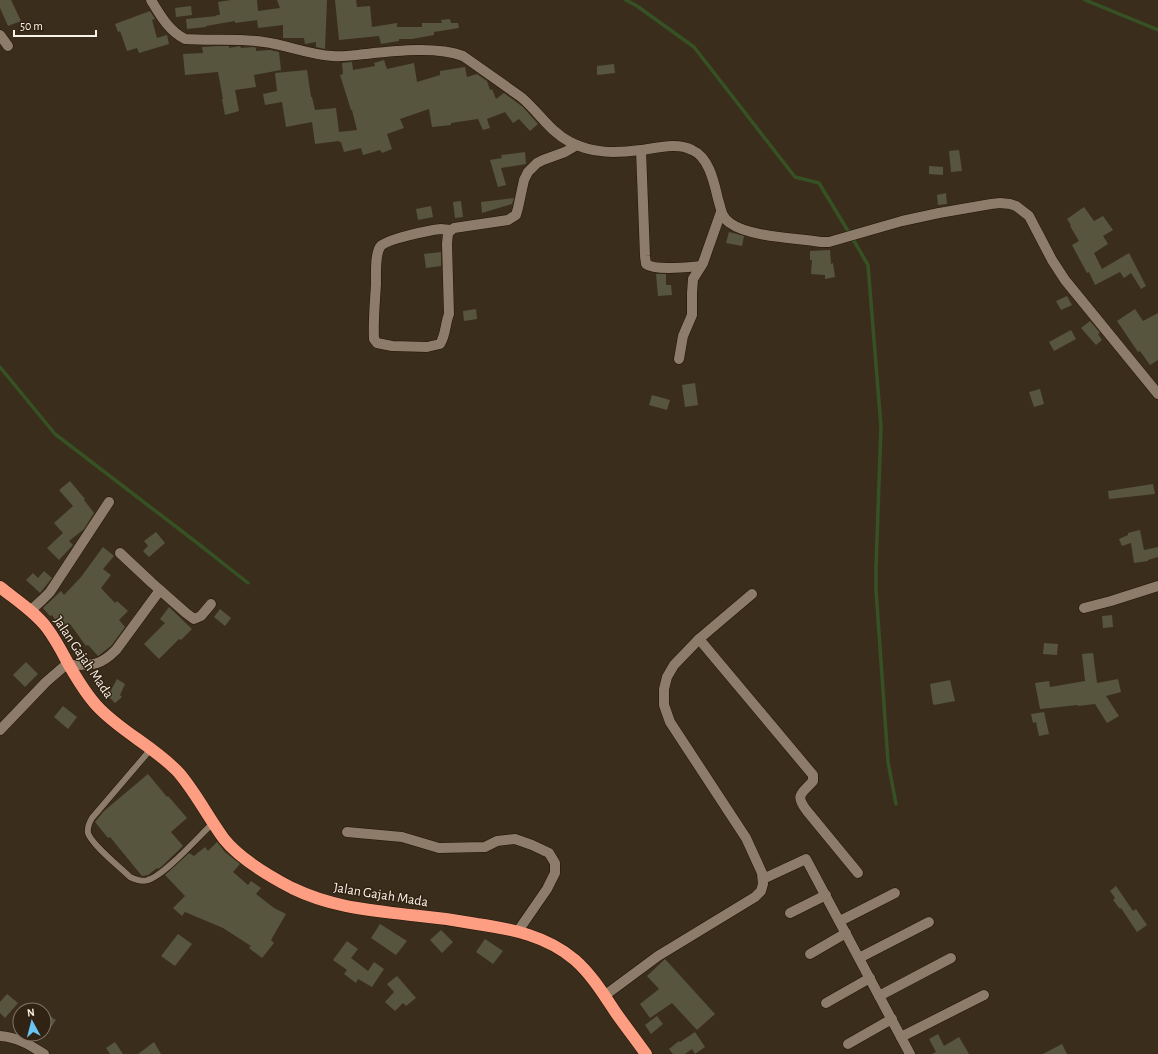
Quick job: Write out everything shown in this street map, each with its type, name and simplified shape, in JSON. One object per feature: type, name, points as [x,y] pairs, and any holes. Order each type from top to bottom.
[{"type":"highway","name":"Jalan Gajah Mada","points":[[0,587],[41,621],[60,648],[68,664],[86,692],[97,706],[116,724],[151,749],[178,772],[224,838],[243,857],[277,879],[321,900],[343,906],[507,928],[543,940],[576,961],[590,977],[646,1054]]},
{"type":"street","points":[[151,0],[166,24],[185,39],[235,39],[263,42],[313,54],[335,56],[401,51],[431,51],[454,53],[463,56],[521,97],[551,128],[570,142],[577,145],[590,150],[606,152],[641,150],[670,146],[691,149],[701,155],[710,171],[721,212],[725,219],[731,224],[749,232],[821,242],[835,241],[918,217],[991,204],[1000,203],[1016,206],[1029,216],[1052,260],[1072,290],[1158,394]]},
{"type":"street","points":[[0,35],[8,46]]},
{"type":"street","points":[[450,230],[447,238],[449,314],[444,336],[440,344],[427,347],[392,346],[377,343],[374,339],[374,311],[377,259],[380,247],[384,243],[418,233],[442,229],[450,230],[454,228],[508,220],[516,215],[524,180],[528,172],[537,163],[565,152],[577,145]]},
{"type":"street","points":[[641,150],[646,264],[650,267],[658,268],[701,266]]},
{"type":"street","points":[[679,359],[683,336],[692,317],[693,279],[708,252],[721,212]]},
{"type":"street","points":[[30,611],[50,592],[109,502]]},
{"type":"street","points":[[120,553],[186,614],[194,619],[201,616],[211,604]]},
{"type":"street","points":[[1084,608],[1158,586]]},
{"type":"street","points":[[0,730],[46,682],[68,664],[97,664],[110,656],[160,590]]},
{"type":"street","points":[[604,996],[658,956],[755,897],[763,884],[762,873],[746,838],[670,722],[664,705],[664,689],[667,677],[674,665],[699,639],[752,594]]},
{"type":"street","points":[[699,639],[813,775],[813,781],[802,791],[800,800],[801,803],[858,873]]},
{"type":"street","points":[[347,832],[402,837],[439,848],[485,846],[497,841],[514,838],[549,853],[555,863],[555,873],[547,889],[518,931]]},
{"type":"street","points":[[762,879],[806,859],[910,1054]]},
{"type":"street","points":[[840,921],[895,893]]},
{"type":"street","points":[[790,913],[826,895]]},
{"type":"street","points":[[859,958],[929,922]]},
{"type":"street","points":[[810,954],[846,933]]},
{"type":"street","points":[[879,996],[951,958]]},
{"type":"street","points":[[826,1003],[870,978]]},
{"type":"street","points":[[901,1037],[984,995]]},
{"type":"street","points":[[848,1044],[892,1019]]},
{"type":"street","points":[[0,1036],[16,1039],[26,1043],[44,1054]]},
{"type":"lane","points":[[151,749],[92,818],[88,826],[88,832],[93,841],[130,877],[136,880],[146,880],[163,872],[214,822]]},
{"type":"building","points":[[0,0],[11,0],[21,21],[8,26],[0,8]]},
{"type":"building","points":[[231,0],[257,0],[258,11],[280,8],[277,0],[327,0],[325,49],[316,47],[316,42],[305,44],[304,38],[283,38],[283,25],[258,28],[257,20],[235,23],[235,21],[187,29],[186,19],[220,15],[218,2]]},
{"type":"building","points":[[335,0],[356,0],[357,7],[370,6],[372,27],[397,23],[397,27],[422,27],[422,23],[442,23],[441,20],[450,19],[451,23],[458,23],[459,28],[434,32],[434,35],[412,39],[399,39],[399,41],[381,44],[379,36],[339,40]]},
{"type":"building","points":[[191,6],[192,15],[176,17],[175,8]]},
{"type":"building","points":[[150,11],[155,19],[152,20],[157,38],[167,35],[169,44],[139,53],[137,48],[127,51],[120,31],[118,32],[115,24]]},
{"type":"building","points":[[229,46],[229,48],[240,46],[241,48],[254,47],[256,48],[256,51],[270,50],[279,52],[281,70],[254,75],[256,87],[235,90],[239,111],[225,115],[218,72],[185,75],[183,54],[203,53],[202,47]]},
{"type":"building","points":[[384,60],[387,69],[414,63],[417,82],[440,75],[440,71],[465,67],[467,77],[477,74],[487,81],[490,90],[492,89],[496,99],[504,93],[523,107],[538,124],[530,131],[519,119],[513,123],[505,112],[487,119],[490,128],[483,130],[478,119],[451,123],[451,125],[432,127],[429,109],[400,119],[404,128],[387,134],[392,149],[382,153],[380,150],[363,155],[361,148],[344,152],[341,142],[339,141],[315,144],[312,122],[286,127],[282,102],[265,105],[263,94],[277,91],[275,73],[307,70],[311,97],[315,110],[336,108],[339,132],[357,130],[340,75],[343,74],[342,63],[352,62],[353,70],[375,66],[374,63]]},
{"type":"building","points":[[614,64],[615,73],[597,75],[597,66]]},
{"type":"building","points":[[959,150],[962,171],[951,172],[949,151]]},
{"type":"building","points":[[525,152],[526,164],[501,168],[506,185],[498,187],[490,160],[502,158],[501,155]]},
{"type":"building","points":[[929,166],[943,167],[943,175],[929,174]]},
{"type":"building","points":[[946,193],[947,204],[938,205],[937,195]]},
{"type":"building","points":[[514,198],[512,204],[482,213],[481,202]]},
{"type":"building","points":[[461,201],[463,217],[455,218],[453,202]]},
{"type":"building","points":[[431,206],[433,217],[418,220],[416,209]]},
{"type":"building","points":[[1084,207],[1094,221],[1103,216],[1113,230],[1103,236],[1108,244],[1094,253],[1102,269],[1129,253],[1146,286],[1141,289],[1131,273],[1124,278],[1120,272],[1095,285],[1089,272],[1087,273],[1072,245],[1079,241],[1067,219]]},
{"type":"building","points":[[729,232],[744,236],[742,246],[726,243]]},
{"type":"building","points":[[830,250],[831,264],[833,263],[835,277],[825,279],[825,275],[811,274],[812,260],[810,260],[810,251]]},
{"type":"building","points":[[441,252],[441,266],[426,268],[424,254]]},
{"type":"building","points":[[656,274],[666,274],[666,285],[671,285],[672,295],[658,296]]},
{"type":"building","points":[[1067,296],[1072,305],[1061,310],[1056,301]]},
{"type":"building","points":[[476,309],[477,319],[464,321],[463,311]]},
{"type":"building","points":[[1135,309],[1143,321],[1158,313],[1158,360],[1150,365],[1140,351],[1138,352],[1117,321]]},
{"type":"building","points":[[1090,321],[1100,333],[1098,334],[1102,340],[1096,345],[1081,328]]},
{"type":"building","points":[[1071,330],[1076,339],[1054,351],[1049,342]]},
{"type":"building","points":[[695,383],[698,405],[685,407],[682,385]]},
{"type":"building","points":[[1040,389],[1044,404],[1034,407],[1029,392]]},
{"type":"building","points":[[652,395],[670,400],[667,410],[649,405]]},
{"type":"building","points":[[70,481],[94,513],[84,529],[69,541],[73,545],[59,560],[47,548],[63,533],[54,523],[73,506],[59,490]]},
{"type":"building","points":[[1153,484],[1155,494],[1109,499],[1108,491]]},
{"type":"building","points":[[1140,530],[1144,550],[1158,547],[1158,557],[1148,561],[1134,563],[1131,543],[1122,546],[1119,539],[1128,535],[1128,533]]},
{"type":"building","points":[[156,532],[165,543],[149,557],[143,551],[148,546],[144,541]]},
{"type":"building","points":[[103,547],[114,556],[103,569],[111,575],[101,588],[115,603],[117,601],[128,611],[119,620],[125,627],[111,646],[98,656],[88,645],[86,646],[70,624],[62,630],[52,615],[50,616],[43,608],[61,591],[64,595],[81,577]]},
{"type":"building","points":[[44,571],[52,578],[40,593],[26,580],[33,573],[38,578]]},
{"type":"building","points":[[169,607],[192,629],[181,640],[179,639],[159,659],[144,644],[165,623],[160,619]]},
{"type":"building","points":[[220,609],[231,618],[225,626],[214,617]]},
{"type":"building","points":[[1112,615],[1113,627],[1103,628],[1102,616]]},
{"type":"building","points":[[1044,643],[1058,644],[1057,655],[1043,654]]},
{"type":"building","points":[[1093,653],[1097,683],[1118,679],[1121,692],[1106,696],[1119,716],[1107,723],[1095,704],[1040,709],[1035,683],[1049,681],[1050,687],[1085,681],[1082,654]]},
{"type":"building","points":[[26,662],[38,674],[25,687],[13,675]]},
{"type":"building","points":[[117,679],[125,684],[120,695],[122,697],[115,703],[107,695]]},
{"type":"building","points":[[950,680],[955,701],[934,705],[930,684]]},
{"type":"building","points":[[63,706],[77,717],[68,729],[54,717]]},
{"type":"building","points":[[1044,712],[1049,734],[1039,736],[1036,722],[1033,723],[1031,714]]},
{"type":"building","points":[[148,774],[187,818],[171,832],[183,846],[161,867],[158,869],[157,868],[148,875],[142,876],[110,837],[108,838],[95,822],[104,811]]},
{"type":"building","points":[[217,842],[225,852],[240,864],[233,872],[248,885],[251,881],[261,888],[256,894],[274,908],[286,914],[271,940],[274,943],[262,958],[249,948],[251,946],[223,928],[185,912],[182,916],[173,908],[185,896],[165,875],[189,853],[194,856],[205,847],[208,851]]},
{"type":"building","points":[[1116,886],[1133,911],[1136,909],[1147,925],[1137,932],[1121,908],[1120,909],[1113,900],[1115,898],[1110,891]]},
{"type":"building","points":[[380,924],[407,941],[396,955],[371,938]]},
{"type":"building","points":[[441,930],[453,942],[442,953],[430,940]]},
{"type":"building","points":[[178,934],[192,944],[175,966],[161,956]]},
{"type":"building","points":[[485,939],[503,951],[493,964],[476,952]]},
{"type":"building","points":[[347,941],[358,949],[351,958],[368,971],[374,962],[384,969],[372,987],[358,979],[356,983],[344,974],[347,970],[333,960]]},
{"type":"building","points":[[665,959],[715,1014],[697,1030],[672,1003],[650,1018],[640,1004],[659,989],[647,976]]},
{"type":"building","points":[[397,976],[416,998],[406,1006],[403,1003],[395,1011],[385,1002],[394,992],[387,984]]},
{"type":"building","points":[[7,994],[17,1002],[12,1002],[12,1010],[5,1018],[0,1013],[0,1002]]},
{"type":"building","points":[[657,1016],[663,1024],[651,1034],[645,1025]]},
{"type":"building","points":[[52,1017],[56,1020],[52,1026]]},
{"type":"building","points":[[695,1032],[705,1047],[695,1054],[692,1049],[685,1054],[673,1054],[669,1049],[679,1041],[680,1042]]},
{"type":"building","points":[[938,1034],[944,1046],[959,1037],[969,1054],[932,1054],[936,1052],[929,1039]]},
{"type":"building","points":[[115,1042],[123,1054],[110,1054],[106,1048]]},
{"type":"building","points":[[154,1042],[161,1054],[138,1054]]},
{"type":"building","points":[[1062,1044],[1067,1054],[1043,1054]]},
{"type":"waterway","points":[[626,0],[637,6],[694,47],[795,177],[819,183],[868,265],[881,427],[876,590],[888,762],[896,804]]},
{"type":"waterway","points":[[1085,0],[1158,30]]},
{"type":"waterway","points":[[0,367],[55,434],[248,583]]}]
